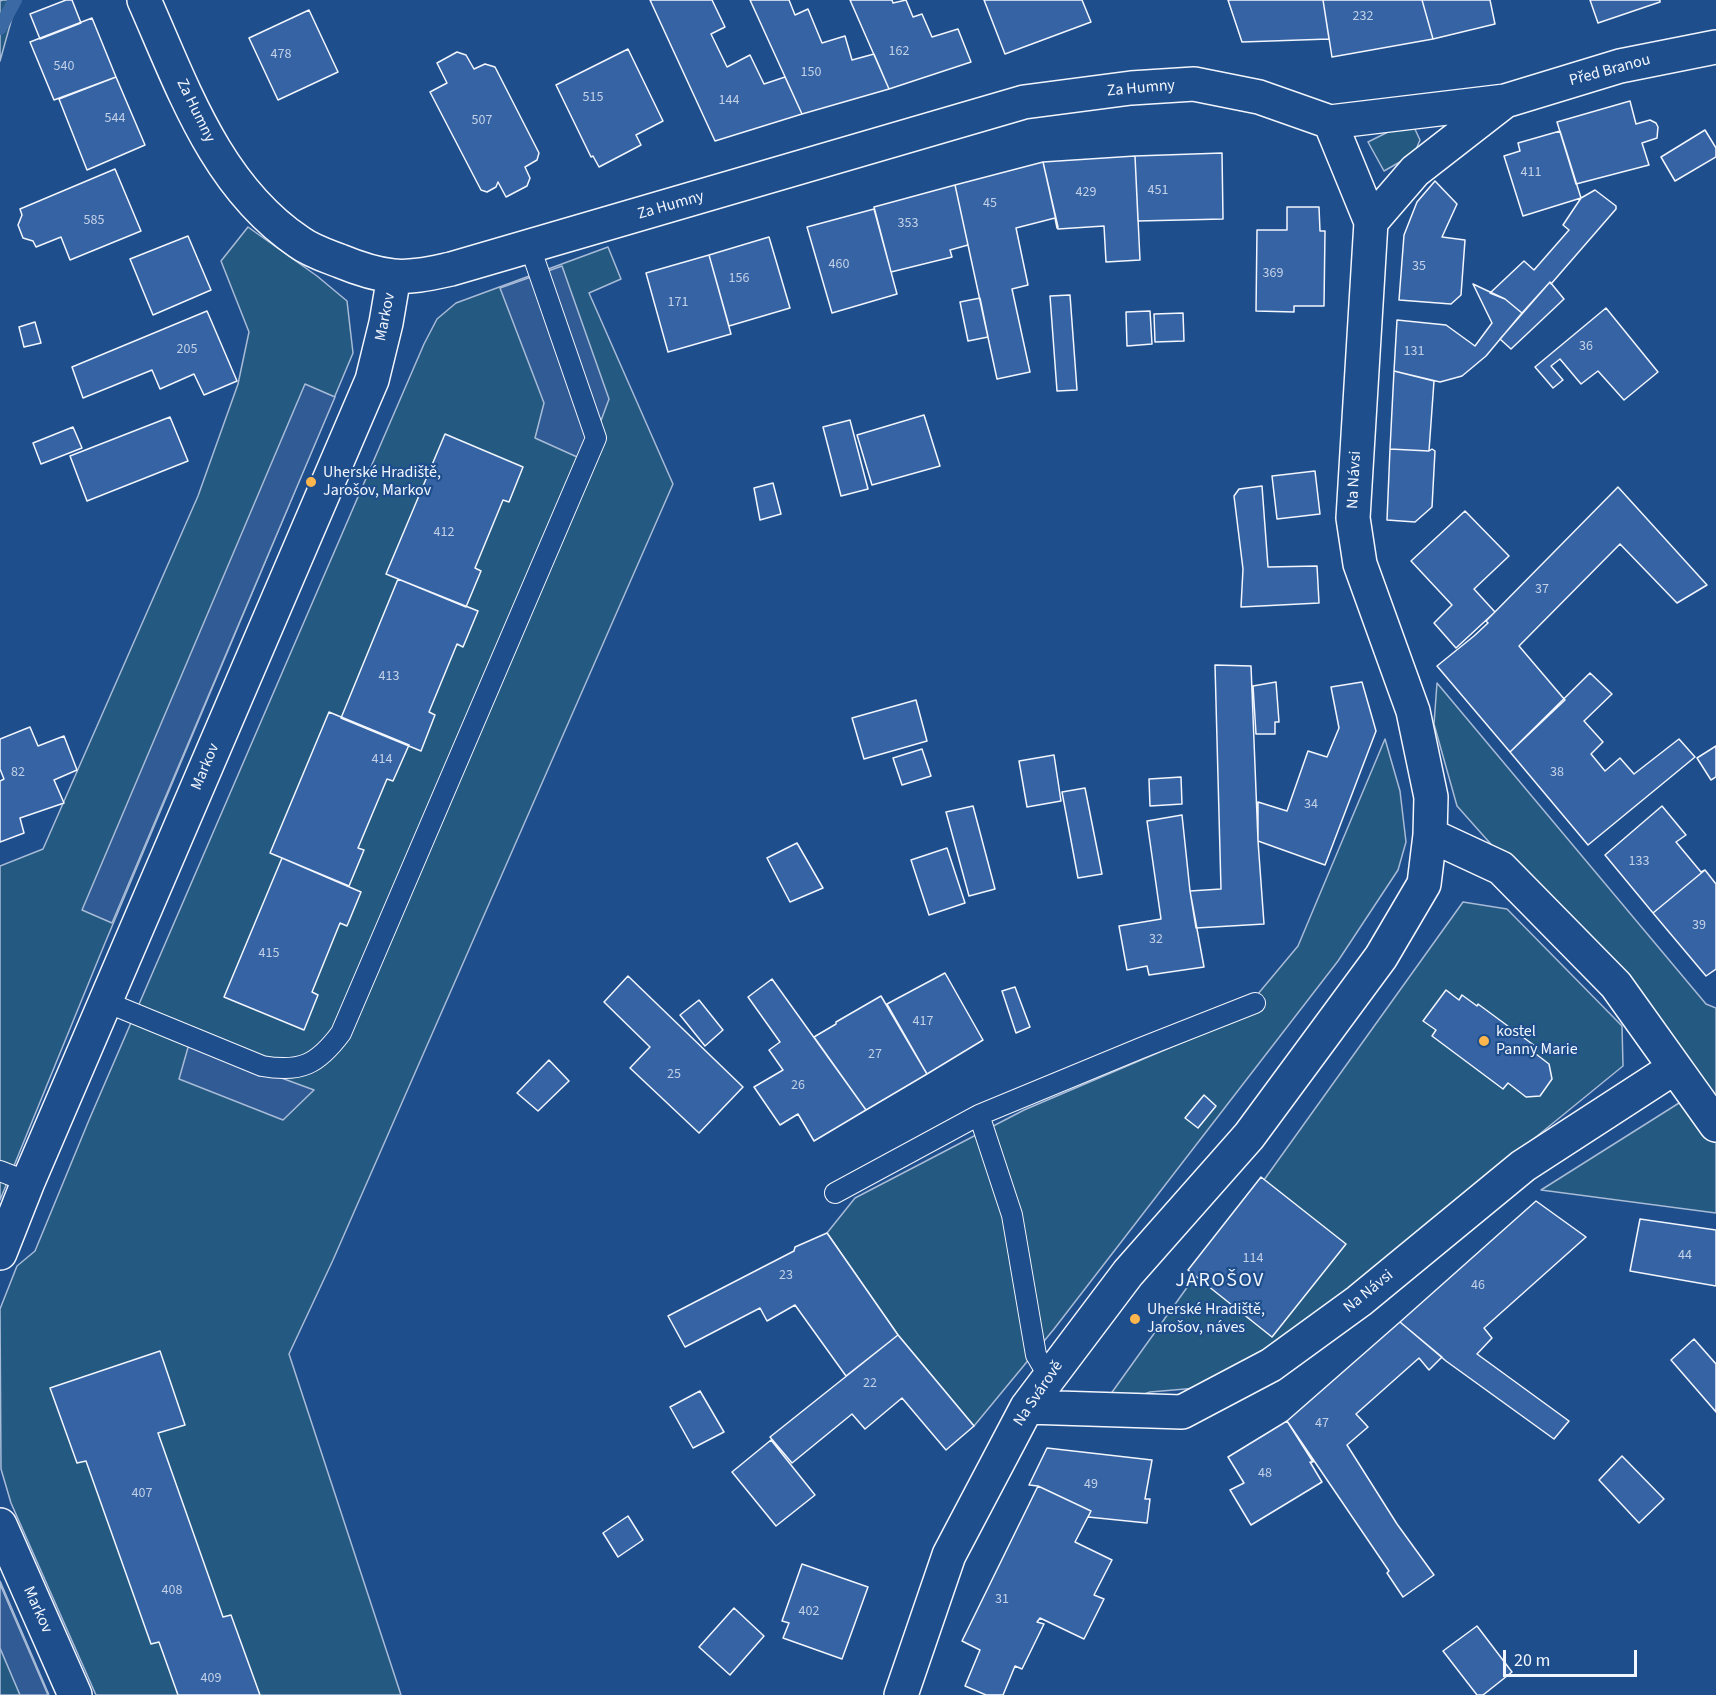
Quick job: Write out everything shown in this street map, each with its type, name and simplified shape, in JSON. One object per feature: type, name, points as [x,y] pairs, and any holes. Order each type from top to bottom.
[{"type":"street","name":"Za Humny","points":[[144,0],[205,135],[234,180],[254,204],[300,243],[362,270],[394,276],[419,275],[452,269],[1023,102],[1131,88],[1194,84],[1259,97],[1330,122]]},
{"type":"street","name":"Před Branou","points":[[1330,122],[1505,101],[1620,66],[1716,47]]},
{"type":"street","name":"Před Branou","points":[[1371,222],[1415,171],[1505,101]]},
{"type":"street","name":"Na Návsi","points":[[1248,1137],[1381,957],[1424,884],[1430,835],[1431,796],[1413,711],[1360,564],[1353,518],[1371,222],[1330,122]]},
{"type":"street","name":"Markov","points":[[0,1253],[14,1177],[106,1002],[372,380],[386,323],[394,276]]},
{"type":"street","points":[[1430,835],[1501,868],[1616,986],[1716,1125]]},
{"type":"street","name":"Na Návsi","points":[[1027,1407],[1182,1412],[1271,1365],[1359,1301],[1523,1166],[1674,1068]]},
{"type":"street","name":"Na Svárově","points":[[901,1695],[949,1555],[1027,1407],[1128,1273],[1248,1137]]},
{"type":"street","name":"Markov","points":[[0,1525],[75,1695]]},
{"type":"lane","points":[[106,1002],[262,1066],[285,1070],[317,1060],[341,1033],[596,438],[530,247]]},
{"type":"lane","points":[[835,1193],[979,1115],[1255,1003]]},
{"type":"lane","points":[[979,1115],[1012,1215],[1036,1355],[1049,1377]]},
{"type":"shaded area","points":[[17,0],[0,61],[0,1]]},
{"type":"shaded area","points":[[1413,125],[1420,140],[1414,154],[1384,171],[1368,142],[1398,127]]},
{"type":"shaded area","points":[[248,227],[317,276],[347,301],[353,353],[105,943],[0,1200],[0,866],[43,849],[198,496],[238,384],[249,332],[221,261]]},
{"type":"shaded area","points":[[608,247],[621,279],[589,293],[673,484],[333,1260],[289,1354],[401,1695],[96,1695],[11,1503],[1,1469],[0,1309],[17,1266],[35,1251],[89,1120],[424,344],[437,319],[456,303]]},
{"type":"shaded area","points":[[562,266],[609,399],[586,461],[535,438],[544,403],[500,288]]},
{"type":"shaded area","points":[[305,384],[335,397],[112,923],[82,910]]},
{"type":"shaded area","points":[[1437,683],[1706,1004],[1716,1008],[1716,1213],[1541,1190],[1706,1086],[1457,806],[1434,724]]},
{"type":"shaded area","points":[[1385,739],[1400,791],[1406,842],[1398,870],[1338,961],[1054,1329],[974,1426],[898,1335],[827,1233],[855,1198],[1024,1110],[1237,1019],[1298,946]]},
{"type":"shaded area","points":[[1463,902],[1507,909],[1622,1026],[1623,1066],[1232,1385],[1150,1392],[1100,1409]]},
{"type":"shaded area","points":[[189,1044],[314,1090],[283,1120],[179,1079]]},
{"type":"shaded area","points":[[0,1581],[49,1695],[0,1695]]},
{"type":"shaded area","points":[[0,1584],[48,1695],[20,1695],[0,1648]]},
{"type":"building","points":[[66,0],[72,0],[81,23],[40,39],[30,14]]},
{"type":"building","points":[[650,0],[712,0],[725,27],[711,34],[727,67],[750,55],[764,84],[785,77],[802,114],[715,141]]},
{"type":"building","points":[[750,0],[789,0],[795,15],[808,9],[822,43],[845,36],[852,60],[874,54],[889,89],[802,114]]},
{"type":"building","points":[[850,0],[892,0],[893,3],[906,0],[913,17],[922,14],[932,37],[958,29],[971,62],[889,89]]},
{"type":"building","points":[[984,0],[1082,0],[1091,22],[1005,54]]},
{"type":"building","points":[[1228,0],[1323,0],[1329,39],[1242,42]]},
{"type":"building","points":[[1323,0],[1422,0],[1433,39],[1332,57]]},
{"type":"building","points":[[1422,0],[1490,0],[1495,24],[1433,39]]},
{"type":"building","points":[[1590,0],[1660,0],[1660,2],[1598,23]]},
{"type":"building","points":[[309,10],[338,72],[278,100],[249,38]]},
{"type":"building","points":[[92,18],[116,77],[54,100],[30,42]]},
{"type":"building","points":[[628,49],[663,121],[636,135],[641,145],[599,167],[593,156],[591,157],[556,85]]},
{"type":"building","points":[[457,52],[466,55],[474,69],[485,64],[495,67],[539,153],[537,160],[525,167],[530,178],[527,186],[506,197],[498,182],[496,187],[487,192],[481,190],[430,92],[447,83],[437,63]]},
{"type":"building","points":[[116,77],[145,145],[87,170],[59,99]]},
{"type":"building","points":[[1630,101],[1636,124],[1650,120],[1658,127],[1657,138],[1642,143],[1649,165],[1576,184],[1557,122]]},
{"type":"building","points":[[1705,130],[1716,148],[1716,157],[1675,181],[1661,157]]},
{"type":"building","points":[[1560,131],[1581,198],[1523,216],[1504,156],[1520,151],[1518,143]]},
{"type":"building","points":[[1222,153],[1223,219],[1138,221],[1135,156]]},
{"type":"building","points":[[1135,156],[1140,260],[1106,262],[1104,226],[1058,229],[1043,162]]},
{"type":"building","points":[[1043,162],[1058,227],[1055,218],[1016,228],[1028,285],[1012,289],[1030,372],[997,379],[955,185]]},
{"type":"building","points":[[115,169],[141,231],[70,260],[61,237],[36,247],[33,241],[23,238],[18,225],[22,215],[20,209]]},
{"type":"building","points":[[1435,181],[1457,204],[1442,237],[1465,240],[1461,295],[1451,304],[1399,300],[1404,235],[1417,202]]},
{"type":"building","points":[[955,185],[968,245],[950,250],[952,257],[891,272],[874,207]]},
{"type":"building","points":[[1595,190],[1616,206],[1616,209],[1551,284],[1550,282],[1522,313],[1505,299],[1490,293],[1524,261],[1534,270],[1569,230],[1563,225],[1581,198]]},
{"type":"building","points":[[1287,207],[1319,207],[1320,231],[1325,231],[1324,306],[1294,306],[1294,312],[1256,311],[1257,230],[1287,230]]},
{"type":"building","points":[[874,209],[897,294],[832,313],[807,227]]},
{"type":"building","points":[[188,236],[211,290],[153,315],[130,259]]},
{"type":"building","points":[[769,237],[790,308],[729,326],[709,255]]},
{"type":"building","points":[[709,255],[731,334],[668,352],[646,273]]},
{"type":"building","points":[[1550,282],[1564,299],[1511,349],[1500,339]]},
{"type":"building","points":[[1473,284],[1505,299],[1522,313],[1486,356],[1462,376],[1440,382],[1394,371],[1397,320],[1446,325],[1475,346],[1492,323]]},
{"type":"building","points":[[1070,295],[1077,390],[1057,391],[1050,296]]},
{"type":"building","points":[[980,298],[988,337],[968,341],[960,302]]},
{"type":"building","points":[[1606,308],[1658,372],[1624,400],[1598,371],[1581,384],[1560,359],[1551,366],[1563,380],[1553,388],[1535,367]]},
{"type":"building","points":[[207,311],[237,381],[204,395],[194,374],[160,389],[152,370],[83,398],[72,367]]},
{"type":"building","points":[[1150,311],[1152,344],[1127,346],[1126,312]]},
{"type":"building","points":[[1183,313],[1184,341],[1155,342],[1154,314]]},
{"type":"building","points":[[35,322],[41,343],[24,347],[19,327]]},
{"type":"building","points":[[1394,371],[1434,381],[1429,451],[1390,449]]},
{"type":"building","points":[[924,415],[940,466],[872,485],[857,435]]},
{"type":"building","points":[[170,417],[188,461],[87,501],[70,456]]},
{"type":"building","points":[[850,420],[868,489],[841,496],[823,427]]},
{"type":"building","points":[[73,427],[82,448],[41,464],[33,443]]},
{"type":"building","points":[[445,434],[523,467],[509,502],[503,500],[475,568],[481,571],[466,607],[386,574]]},
{"type":"building","points":[[1390,449],[1429,451],[1432,449],[1435,451],[1432,507],[1415,522],[1387,520]]},
{"type":"building","points":[[1315,471],[1320,514],[1277,519],[1272,476]]},
{"type":"building","points":[[773,483],[781,514],[760,520],[754,488]]},
{"type":"building","points":[[1262,486],[1268,567],[1317,566],[1319,603],[1241,607],[1243,569],[1234,496],[1239,489]]},
{"type":"building","points":[[1618,487],[1707,585],[1677,603],[1620,544],[1519,646],[1565,700],[1510,752],[1437,666],[1488,623],[1486,621]]},
{"type":"building","points":[[1465,511],[1509,556],[1474,589],[1495,612],[1456,648],[1434,623],[1452,605],[1411,561]]},
{"type":"building","points":[[398,579],[478,611],[463,647],[457,644],[429,712],[435,715],[421,751],[341,718]]},
{"type":"building","points":[[1215,665],[1251,666],[1258,841],[1264,924],[1196,928],[1190,891],[1221,889]]},
{"type":"building","points":[[1590,673],[1612,694],[1584,721],[1603,742],[1591,754],[1605,771],[1620,758],[1634,774],[1679,739],[1695,757],[1588,845],[1510,752]]},
{"type":"building","points":[[1276,682],[1279,722],[1275,722],[1275,734],[1256,734],[1253,686]]},
{"type":"building","points":[[1362,682],[1376,731],[1325,865],[1258,841],[1258,802],[1287,811],[1308,751],[1327,757],[1339,728],[1331,687]]},
{"type":"building","points":[[916,700],[927,741],[864,759],[852,718]]},
{"type":"building","points":[[329,712],[409,745],[393,781],[387,779],[358,848],[364,850],[349,886],[270,853]]},
{"type":"building","points":[[30,727],[38,746],[64,736],[77,770],[54,780],[64,803],[20,818],[24,833],[0,842],[0,781],[4,779],[0,769],[0,739]]},
{"type":"building","points":[[1716,746],[1716,777],[1711,780],[1697,758]]},
{"type":"building","points":[[922,749],[931,776],[902,785],[893,758]]},
{"type":"building","points":[[1054,755],[1061,801],[1027,807],[1019,761]]},
{"type":"building","points":[[1181,777],[1182,804],[1150,806],[1149,779]]},
{"type":"building","points":[[1085,788],[1102,874],[1078,878],[1062,792]]},
{"type":"building","points":[[973,806],[995,889],[969,896],[946,812]]},
{"type":"building","points":[[1662,806],[1686,835],[1676,842],[1701,872],[1705,870],[1653,913],[1605,855]]},
{"type":"building","points":[[1182,815],[1190,891],[1204,967],[1149,975],[1147,966],[1127,970],[1119,926],[1161,919],[1147,821]]},
{"type":"building","points":[[797,843],[823,888],[790,902],[767,858]]},
{"type":"building","points":[[947,848],[965,903],[929,915],[911,860]]},
{"type":"building","points":[[282,858],[361,892],[347,926],[340,923],[312,992],[318,995],[304,1030],[224,997]]},
{"type":"building","points":[[1705,870],[1716,884],[1716,969],[1706,976],[1653,913]]},
{"type":"building","points":[[945,973],[983,1040],[927,1074],[887,1004]]},
{"type":"building","points":[[628,976],[743,1087],[699,1133],[630,1068],[650,1047],[604,1002]]},
{"type":"building","points":[[772,979],[866,1110],[814,1141],[798,1114],[780,1125],[754,1087],[783,1070],[769,1050],[780,1042],[748,997]]},
{"type":"building","points":[[1015,987],[1030,1027],[1016,1033],[1002,991]]},
{"type":"building","name":"kostel Panny Marie","points":[[1446,990],[1459,1000],[1462,995],[1477,1006],[1478,1004],[1535,1046],[1532,1051],[1549,1064],[1552,1079],[1540,1096],[1526,1097],[1508,1083],[1503,1089],[1432,1036],[1436,1030],[1423,1021]]},
{"type":"building","points":[[881,996],[927,1074],[866,1110],[814,1037]]},
{"type":"building","points":[[699,1000],[723,1030],[705,1046],[680,1015]]},
{"type":"building","points":[[549,1060],[569,1081],[538,1111],[517,1093]]},
{"type":"building","points":[[1204,1095],[1216,1106],[1198,1128],[1185,1118]]},
{"type":"building","points":[[1261,1177],[1346,1244],[1272,1337],[1188,1270]]},
{"type":"building","points":[[1536,1201],[1586,1237],[1484,1328],[1492,1338],[1477,1354],[1569,1421],[1554,1439],[1446,1361],[1400,1322]]},
{"type":"building","points":[[1640,1219],[1716,1230],[1716,1286],[1630,1271]]},
{"type":"building","points":[[827,1233],[898,1335],[846,1376],[795,1305],[767,1321],[760,1308],[685,1347],[668,1316],[794,1251],[795,1247]]},
{"type":"building","points":[[1400,1322],[1442,1357],[1429,1370],[1419,1358],[1356,1414],[1368,1427],[1347,1445],[1397,1524],[1434,1575],[1403,1597],[1387,1573],[1389,1571],[1287,1421]]},
{"type":"building","points":[[898,1335],[974,1426],[946,1450],[902,1398],[865,1429],[852,1414],[792,1463],[770,1437]]},
{"type":"building","points":[[1694,1339],[1716,1364],[1716,1412],[1671,1360]]},
{"type":"building","points":[[160,1351],[185,1425],[158,1433],[223,1617],[231,1615],[260,1695],[178,1695],[159,1642],[151,1644],[86,1461],[77,1463],[50,1388]]},
{"type":"building","points":[[700,1391],[724,1432],[693,1448],[670,1407]]},
{"type":"building","points":[[1287,1421],[1313,1462],[1310,1462],[1322,1482],[1251,1525],[1230,1490],[1244,1483],[1228,1457]]},
{"type":"building","points":[[771,1440],[815,1495],[776,1526],[732,1472]]},
{"type":"building","points":[[1047,1448],[1152,1460],[1145,1499],[1150,1499],[1147,1523],[1088,1517],[1091,1511],[1038,1486],[1029,1485]]},
{"type":"building","points":[[1622,1456],[1664,1499],[1639,1523],[1599,1480]]},
{"type":"building","points":[[1038,1486],[1091,1511],[1075,1542],[1112,1560],[1094,1595],[1104,1599],[1084,1639],[1040,1618],[1037,1622],[1044,1624],[1022,1669],[1015,1666],[1003,1695],[986,1695],[965,1686],[980,1650],[962,1641]]},
{"type":"building","points":[[628,1516],[643,1540],[618,1557],[603,1533]]},
{"type":"building","points":[[802,1564],[868,1587],[842,1659],[783,1638],[789,1623],[782,1621]]},
{"type":"building","points":[[734,1608],[764,1636],[730,1675],[699,1647]]},
{"type":"building","points":[[1477,1626],[1512,1672],[1483,1695],[1477,1695],[1443,1651]]},
{"type":"waterway","points":[[0,28],[15,0]]},
{"type":"place","name":"Uherské Hradiště, Jarošov, Markov","points":[[311,482]]},
{"type":"place","name":"kostel Panny Marie","points":[[1484,1041]]},
{"type":"place","name":"Uherské Hradiště, Jarošov, náves","points":[[1135,1319]]},
{"type":"district","name":"JAROŠOV","points":[[1220,1282]]}]
